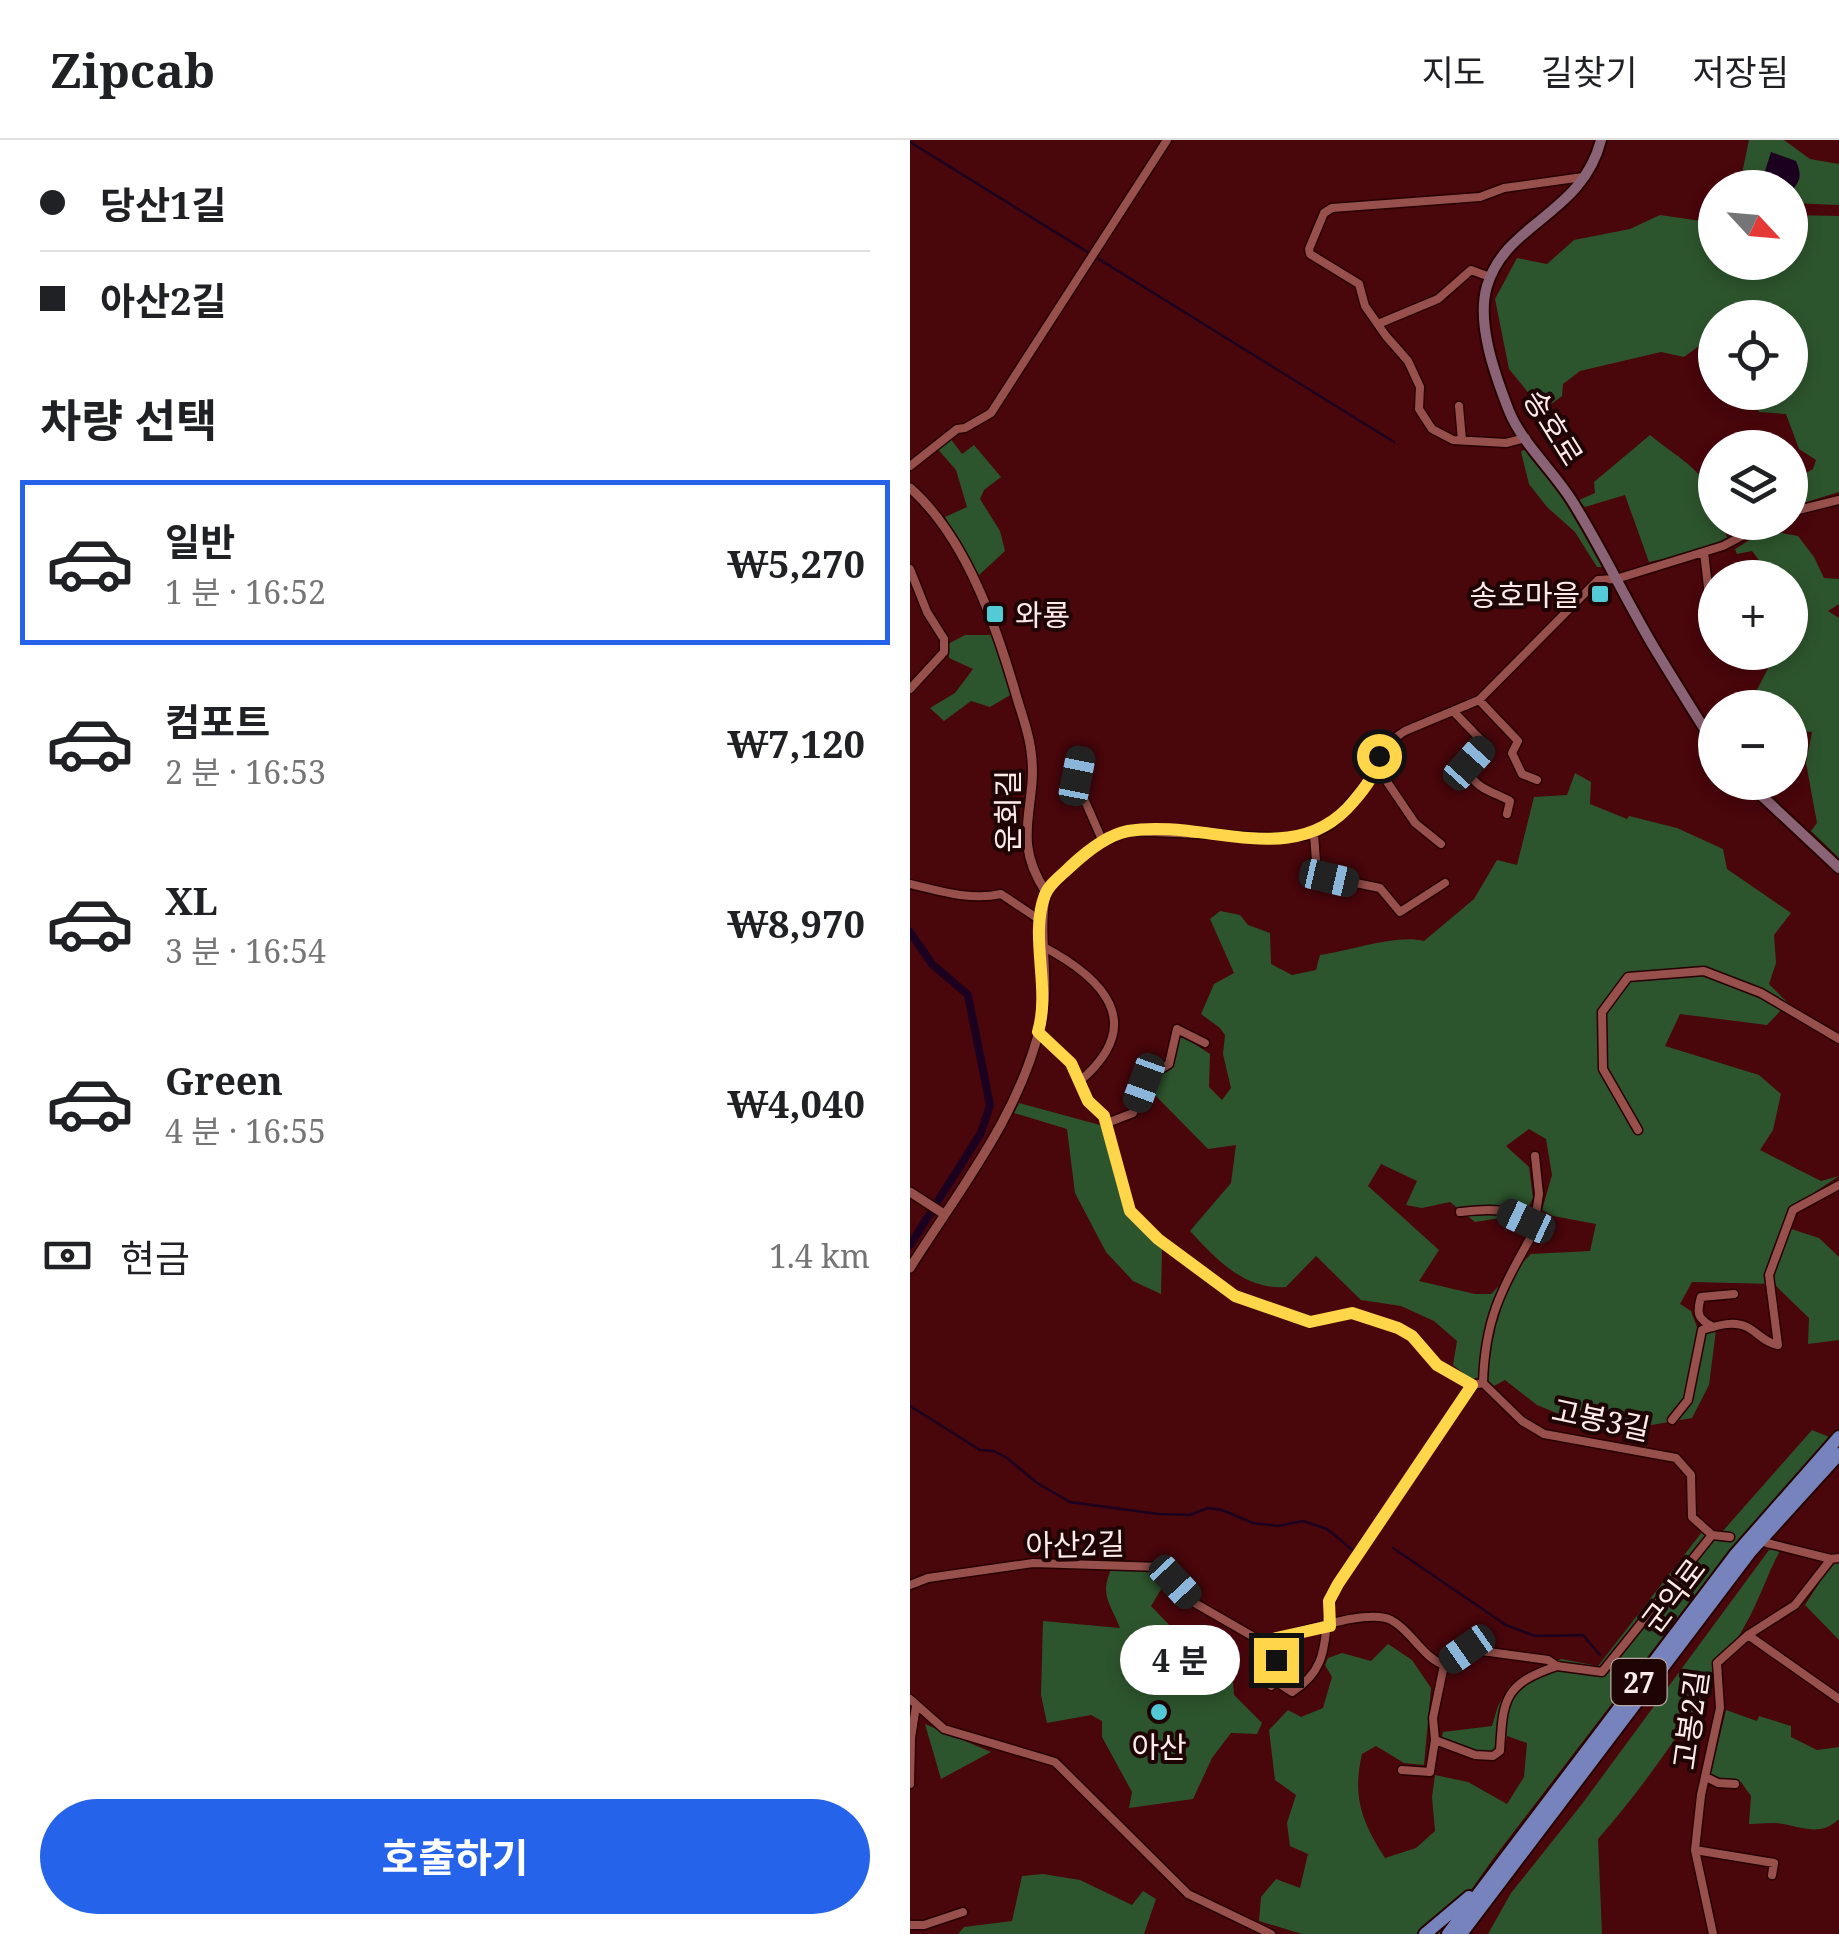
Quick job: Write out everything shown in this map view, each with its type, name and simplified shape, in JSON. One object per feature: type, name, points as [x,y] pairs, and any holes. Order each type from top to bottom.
[{"type":"highway","name":"군익로","points":[[1461,1934],[1494,1882],[1735,1555],[1839,1437]]},
{"type":"highway","name":"군익로","points":[[1448,1934],[1494,1882],[1751,1551],[1839,1454]]},
{"type":"highway","points":[[1425,1934],[1494,1882]]},
{"type":"highway","points":[[1474,1934],[1494,1882]]},
{"type":"main road","points":[[1490,277],[1499,260],[1520,238],[1575,193],[1588,176],[1600,140]]},
{"type":"main road","name":"송호로","points":[[1490,277],[1482,307],[1510,414],[1570,498],[1698,717]]},
{"type":"main road","points":[[1766,800],[1839,868]]},
{"type":"street","points":[[910,466],[957,429],[990,413],[1166,140]]},
{"type":"street","points":[[1526,438],[1506,443],[1453,440],[1432,429],[1420,409],[1420,387],[1408,361],[1366,306],[1359,284],[1310,254],[1324,213],[1344,206],[1480,197],[1504,188],[1588,176]]},
{"type":"street","points":[[1378,324],[1438,299],[1470,270],[1490,277]]},
{"type":"street","points":[[1458,406],[1462,440]]},
{"type":"street","name":"운회길","points":[[910,488],[950,535],[1004,656],[1031,748],[1027,853],[1046,892]]},
{"type":"street","points":[[1808,508],[1839,500]]},
{"type":"street","points":[[910,1268],[1001,1127],[1038,1032],[1044,1006],[1040,920],[1046,892],[1080,858],[1120,833],[1146,830],[1264,837],[1314,834],[1346,810],[1377,767],[1386,744],[1405,731],[1478,700],[1598,580],[1616,579],[1734,540]]},
{"type":"street","points":[[1704,552],[1705,560]]},
{"type":"street","points":[[910,569],[944,645],[944,652],[910,689]]},
{"type":"street","points":[[1478,700],[1518,741],[1512,754],[1522,774],[1536,780]]},
{"type":"street","points":[[1453,711],[1484,743],[1467,770],[1473,782],[1510,802],[1507,814]]},
{"type":"street","points":[[1082,753],[1078,785],[1103,842]]},
{"type":"street","points":[[1377,767],[1415,823],[1441,844]]},
{"type":"street","points":[[1314,834],[1318,875],[1380,888],[1400,912],[1445,883]]},
{"type":"street","name":"운회길","points":[[910,884],[954,895],[987,898],[1001,894],[1040,920]]},
{"type":"street","points":[[1042,946],[1079,966],[1109,999],[1113,1010],[1114,1031],[1107,1050],[1080,1080]]},
{"type":"street","points":[[1638,1130],[1603,1069],[1602,1012],[1628,976],[1704,972],[1761,993],[1839,1039]]},
{"type":"street","points":[[1107,1124],[1133,1113],[1144,1083],[1169,1064],[1176,1030],[1205,1043]]},
{"type":"street","points":[[1038,1032],[1071,1063],[1088,1101],[1107,1124],[1130,1211],[1158,1239],[1235,1296],[1310,1322],[1352,1313],[1398,1328],[1412,1336],[1437,1365],[1472,1385],[1483,1383],[1489,1324],[1496,1299],[1533,1233],[1539,1194],[1534,1156]]},
{"type":"street","points":[[1672,1420],[1688,1400],[1702,1330],[1725,1324],[1747,1327],[1764,1342],[1778,1345],[1768,1275],[1793,1210],[1839,1185]]},
{"type":"street","points":[[910,1192],[942,1213]]},
{"type":"street","points":[[1460,1212],[1498,1208],[1526,1221],[1533,1233]]},
{"type":"street","points":[[1713,1327],[1697,1314],[1701,1297],[1734,1294]]},
{"type":"street","name":"고봉3길","points":[[1483,1383],[1522,1420],[1544,1434],[1676,1458],[1690,1476],[1692,1517],[1712,1535]]},
{"type":"street","points":[[1444,1665],[1432,1660],[1390,1619],[1363,1617],[1338,1620],[1330,1626],[1276,1638],[1273,1684],[1292,1692],[1316,1672],[1330,1626],[1329,1601],[1338,1584],[1472,1385]]},
{"type":"street","points":[[1402,1770],[1430,1772],[1436,1740],[1433,1718],[1444,1665],[1467,1649],[1481,1649],[1602,1672],[1712,1535],[1730,1537]]},
{"type":"street","points":[[1768,1543],[1835,1559]]},
{"type":"street","name":"고봉2길","points":[[1713,1934],[1694,1850],[1720,1708],[1717,1662],[1748,1635],[1795,1605],[1835,1559]]},
{"type":"street","name":"아산2길","points":[[910,1585],[928,1578],[1032,1563],[1161,1566],[1193,1602],[1259,1640],[1276,1638]]},
{"type":"street","points":[[1748,1635],[1839,1699]]},
{"type":"street","points":[[1436,1740],[1474,1755],[1492,1756],[1500,1751],[1501,1712],[1506,1698],[1519,1685],[1557,1666]]},
{"type":"street","points":[[910,1784],[913,1702]]},
{"type":"street","points":[[913,1702],[944,1729],[1055,1762],[1188,1894],[1271,1934]]},
{"type":"street","points":[[1706,1778],[1735,1784]]},
{"type":"street","points":[[1694,1850],[1774,1863],[1772,1876]]},
{"type":"street","points":[[910,1925],[924,1925],[962,1912]]},
{"type":"street","points":[[910,1925],[916,1934]]},
{"type":"green space","points":[[1749,140],[1784,140],[1810,159],[1839,164],[1839,205],[1808,204],[1808,170],[1743,170]]},
{"type":"green space","points":[[1660,215],[1698,221],[1698,280],[1808,280],[1808,215],[1839,216],[1839,492],[1808,501],[1808,472],[1816,460],[1808,455],[1808,430],[1792,430],[1786,414],[1758,410],[1808,410],[1808,300],[1698,300],[1698,347],[1684,357],[1661,352],[1580,371],[1563,384],[1562,396],[1533,418],[1525,414],[1531,396],[1509,369],[1495,299],[1517,258],[1547,264],[1574,240],[1630,229]]},
{"type":"green space","points":[[1650,435],[1698,474],[1698,540],[1728,540],[1714,548],[1649,562],[1625,495],[1585,507],[1577,501],[1595,493],[1594,482]]},
{"type":"green space","points":[[950,438],[962,454],[974,445],[1001,477],[984,490],[980,499],[1000,531],[1005,551],[978,576],[945,517],[967,507],[956,470],[936,447]]},
{"type":"green space","points":[[1527,447],[1604,567],[1597,567],[1575,532],[1529,484],[1521,452]]},
{"type":"green space","points":[[1750,540],[1801,540],[1824,578],[1839,579],[1839,604],[1828,611],[1839,618],[1839,858],[1811,831],[1817,823],[1808,774],[1812,732],[1808,732],[1808,690],[1757,690],[1767,670],[1808,670],[1808,560],[1759,560],[1752,551],[1737,554],[1735,549]]},
{"type":"green space","points":[[965,635],[994,635],[1012,694],[990,707],[971,701],[944,721],[930,708],[955,693],[973,669],[949,658],[948,644]]},
{"type":"green space","points":[[1575,773],[1591,782],[1590,804],[1627,819],[1629,816],[1677,828],[1723,849],[1727,869],[1791,913],[1774,935],[1776,963],[1769,984],[1788,1003],[1767,1025],[1680,1014],[1665,1046],[1759,1075],[1781,1094],[1773,1130],[1760,1150],[1821,1181],[1839,1176],[1788,1210],[1782,1226],[1819,1238],[1839,1257],[1839,1340],[1808,1344],[1809,1318],[1774,1284],[1692,1282],[1680,1304],[1691,1311],[1697,1327],[1716,1330],[1709,1385],[1692,1418],[1605,1433],[1537,1405],[1505,1380],[1492,1387],[1477,1378],[1471,1379],[1453,1365],[1457,1341],[1434,1321],[1401,1306],[1361,1300],[1316,1256],[1286,1287],[1257,1283],[1232,1271],[1190,1231],[1231,1183],[1236,1145],[1208,1149],[1150,1090],[1181,1035],[1210,1054],[1209,1087],[1222,1100],[1231,1088],[1223,1054],[1225,1035],[1201,1014],[1214,984],[1234,973],[1210,919],[1220,911],[1240,915],[1248,925],[1270,933],[1271,964],[1292,975],[1316,970],[1320,955],[1387,941],[1424,941],[1474,899],[1497,860],[1517,865],[1534,797],[1567,795]],"holes":[[[1529,1129],[1546,1139],[1552,1175],[1542,1210],[1553,1216],[1596,1224],[1590,1251],[1531,1254],[1491,1294],[1419,1281],[1439,1250],[1368,1186],[1381,1164],[1417,1181],[1406,1205],[1422,1208],[1450,1202],[1475,1222],[1525,1214],[1533,1198],[1529,1167],[1506,1146]]]},
{"type":"green space","points":[[1019,1103],[1100,1125],[1131,1218],[1162,1249],[1161,1294],[1133,1281],[1106,1252],[1075,1193],[1067,1129],[1014,1113]]},
{"type":"green space","points":[[1812,1430],[1829,1437],[1708,1578],[1440,1934],[1302,1934],[1259,1921],[1261,1897],[1276,1879],[1300,1888],[1308,1854],[1290,1846],[1287,1823],[1296,1795],[1275,1780],[1269,1730],[1288,1710],[1301,1717],[1323,1708],[1332,1677],[1325,1665],[1328,1658],[1342,1653],[1371,1661],[1388,1644],[1412,1660],[1431,1688],[1424,1765],[1404,1763],[1376,1746],[1362,1754],[1359,1769],[1361,1809],[1385,1858],[1416,1848],[1435,1831],[1435,1775],[1468,1782],[1507,1804],[1524,1777],[1527,1743],[1507,1736],[1504,1753],[1439,1748],[1443,1732],[1492,1726],[1509,1686],[1561,1659],[1598,1666],[1702,1532],[1722,1532]]},
{"type":"green space","points":[[1781,1549],[1749,1617],[1695,1710],[1598,1839],[1602,1934],[1488,1934],[1511,1893],[1582,1804],[1769,1550]]},
{"type":"green space","points":[[1839,1562],[1839,1640],[1805,1605],[1832,1563]]},
{"type":"green space","points":[[1112,1567],[1150,1568],[1164,1575],[1165,1583],[1151,1606],[1178,1634],[1226,1650],[1234,1695],[1262,1723],[1257,1734],[1231,1733],[1212,1758],[1193,1799],[1129,1808],[1132,1792],[1102,1737],[1102,1721],[1091,1715],[1047,1723],[1041,1695],[1043,1621],[1120,1628],[1106,1592]]},
{"type":"green space","points":[[1726,1710],[1757,1721],[1759,1716],[1791,1726],[1791,1737],[1817,1750],[1839,1747],[1839,1819],[1819,1829],[1779,1823],[1749,1824],[1751,1796],[1741,1782],[1708,1785]]},
{"type":"green space","points":[[925,1724],[991,1752],[941,1779]]},
{"type":"green space","points":[[1043,1874],[1080,1880],[1132,1905],[1143,1891],[1156,1899],[1144,1934],[958,1934],[964,1927],[1012,1921],[1022,1876]]},
{"type":"shaded area","points":[[1771,152],[1796,161],[1799,170],[1765,170]]},
{"type":"waterway","points":[[910,142],[1394,442]]},
{"type":"waterway","points":[[910,932],[932,964],[968,995],[990,1105],[981,1133],[910,1245]]},
{"type":"waterway","points":[[910,1406],[980,1450],[994,1451],[1007,1458],[1037,1483],[1070,1502],[1158,1514],[1190,1515],[1208,1508],[1253,1523],[1278,1526],[1303,1521],[1327,1529],[1357,1550]]},
{"type":"waterway","points":[[1393,1548],[1506,1625],[1535,1636],[1583,1635],[1600,1655]]},
{"type":"place","name":"송호마을","points":[[1600,594]]},
{"type":"place","name":"와룡","points":[[995,614]]},
{"type":"place","name":"아산","points":[[1159,1712]]},
{"type":"route","points":[[1276,1660],[1276,1638],[1330,1626],[1329,1601],[1338,1584],[1472,1385],[1437,1365],[1412,1336],[1398,1328],[1352,1313],[1310,1322],[1235,1296],[1158,1239],[1130,1211],[1104,1116],[1088,1101],[1071,1063],[1038,1032],[1044,1006],[1040,920],[1046,892],[1061,875],[1120,833],[1146,830],[1290,838],[1314,834],[1332,824],[1358,796],[1377,767],[1379,756]]}]
